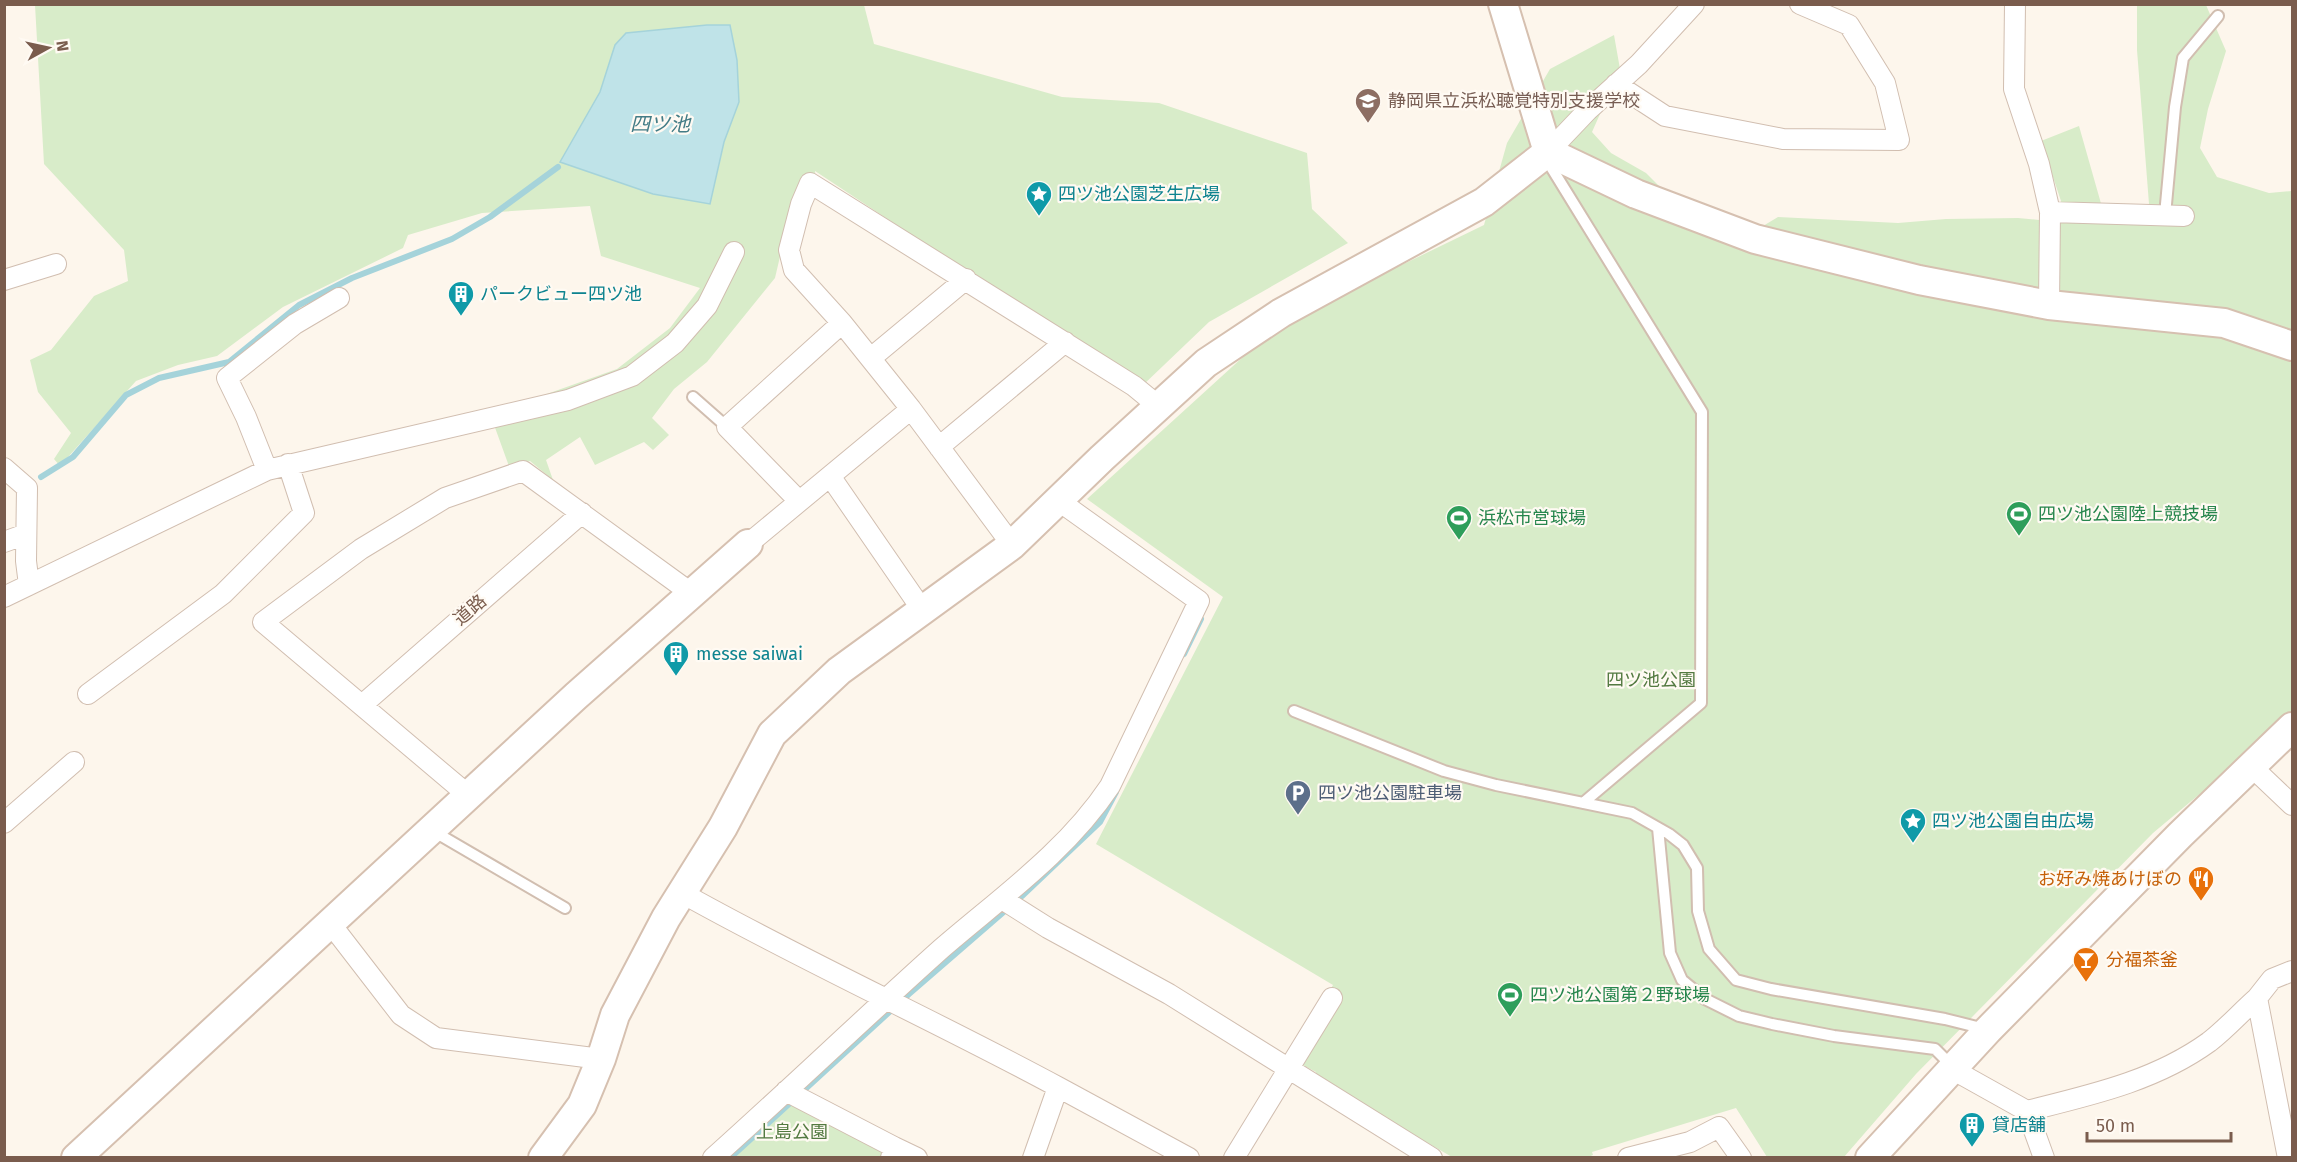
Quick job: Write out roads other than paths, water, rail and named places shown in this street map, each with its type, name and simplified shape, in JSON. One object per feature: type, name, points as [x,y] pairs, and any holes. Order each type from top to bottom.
[{"type":"street","points":[[1503,4],[1549,160]]},
{"type":"street","points":[[543,1158],[582,1105],[602,1059],[615,1015],[682,893],[723,827],[772,734],[839,671],[1012,545],[1155,408],[1206,363],[1281,313],[1484,202],[1549,160],[1616,84],[1694,4]]},
{"type":"street","points":[[1616,84],[1665,116],[1783,139],[1899,140],[1885,83],[1849,25],[1800,4]]},
{"type":"street","points":[[2015,4],[2014,90],[2039,164],[2050,212],[2049,305]]},
{"type":"street","points":[[1549,160],[1574,167],[1636,194],[1755,239],[1919,280],[2049,305],[2224,323],[2292,346]]},
{"type":"street","points":[[1012,545],[871,358],[794,270],[789,250],[801,204],[810,183],[1134,386],[1151,400],[1155,408]]},
{"type":"street","points":[[2050,212],[2174,215]]},
{"type":"street","points":[[4,597],[267,470],[568,400],[632,376],[675,343],[707,306],[734,252]]},
{"type":"street","points":[[4,280],[56,264]]},
{"type":"street","points":[[871,358],[966,279]]},
{"type":"street","points":[[267,470],[246,417],[227,378],[295,324],[339,298]]},
{"type":"street","points":[[799,501],[727,427],[842,323]]},
{"type":"street","points":[[939,447],[1065,342]]},
{"type":"street","points":[[76,1158],[691,592],[911,409]]},
{"type":"street","points":[[88,693],[223,594],[304,513],[288,464]]},
{"type":"street","points":[[4,468],[27,488],[26,534],[29,585]]},
{"type":"street","points":[[468,795],[263,622],[361,549],[445,498],[523,471],[691,592]]},
{"type":"street","points":[[830,476],[923,611]]},
{"type":"street","points":[[713,1158],[795,1095],[1009,903],[1085,821],[1110,786],[1199,601],[1059,501]]},
{"type":"street","name":"道路","points":[[362,705],[582,513]]},
{"type":"street","points":[[4,542],[26,534]]},
{"type":"street","points":[[1870,1158],[1988,1030],[2180,835],[2253,768],[2292,727]]},
{"type":"street","points":[[4,823],[74,762]]},
{"type":"street","points":[[2253,768],[2292,805]]},
{"type":"street","points":[[682,893],[768,941],[896,1002],[1190,1158]]},
{"type":"street","points":[[1009,903],[1168,994],[1432,1158]]},
{"type":"street","points":[[330,923],[400,1015],[436,1038],[602,1059]]},
{"type":"street","points":[[2027,1111],[2114,1089],[2159,1071],[2209,1041],[2257,998],[2271,979],[2292,971]]},
{"type":"street","points":[[1234,1158],[1332,998]]},
{"type":"street","points":[[2257,998],[2288,1158]]},
{"type":"street","points":[[1953,1066],[1959,1073],[2027,1111],[2044,1158]]},
{"type":"street","points":[[1033,1158],[1058,1087]]},
{"type":"street","points":[[795,1095],[892,1152],[917,1158]]},
{"type":"street","points":[[1628,1158],[1690,1142],[1719,1127],[1741,1158]]},
{"type":"lane","points":[[2174,215],[2175,107],[2183,58],[2218,16]]},
{"type":"lane","points":[[1549,160],[1702,412],[1701,704],[1583,803]]},
{"type":"lane","points":[[693,397],[727,427]]},
{"type":"lane","points":[[1294,711],[1444,771],[1632,813],[1658,828],[1683,845],[1697,868],[1698,911],[1709,950],[1736,980],[1771,989],[1945,1019],[1988,1030]]},
{"type":"lane","points":[[1658,828],[1670,953],[1682,980],[1705,999],[1738,1016],[1772,1024],[1834,1036],[1935,1049],[1953,1066]]},
{"type":"lane","points":[[430,830],[565,908]]},
{"type":"water","name":"四ツ池","points":[[730,25],[737,60],[739,102],[724,142],[710,204],[653,194],[560,162],[600,92],[615,45],[626,33]]},
{"type":"waterway","points":[[41,477],[73,457],[126,395],[159,378],[229,362],[299,305],[352,278],[452,239],[490,217],[558,167]]},
{"type":"waterway","points":[[1184,654],[1201,619]]},
{"type":"waterway","points":[[730,1158],[909,994],[1022,896],[1100,822],[1116,792]]},
{"type":"place","name":"静岡県立浜松聴覚特別支援学校","points":[[1368,124]]},
{"type":"place","name":"四ツ池公園芝生広場","points":[[1039,217]]},
{"type":"place","name":"パークビュー四ツ池","points":[[461,317]]},
{"type":"place","name":"四ツ池公園陸上競技場","points":[[2019,537]]},
{"type":"place","name":"浜松市営球場","points":[[1459,541]]},
{"type":"place","name":"messe saiwai","points":[[676,677]]},
{"type":"place","name":"四ツ池公園駐車場","points":[[1298,816]]},
{"type":"place","name":"四ツ池公園自由広場","points":[[1913,844]]},
{"type":"place","name":"お好み焼あけぼの","points":[[2201,902]]},
{"type":"place","name":"分福茶釜","points":[[2086,983]]},
{"type":"place","name":"四ツ池公園第２野球場","points":[[1510,1018]]},
{"type":"place","name":"貸店舗","points":[[1972,1148]]},
{"type":"park label","name":"四ツ池公園","points":[[1651,680]]},
{"type":"park label","name":"上島公園","points":[[792,1132]]}]
